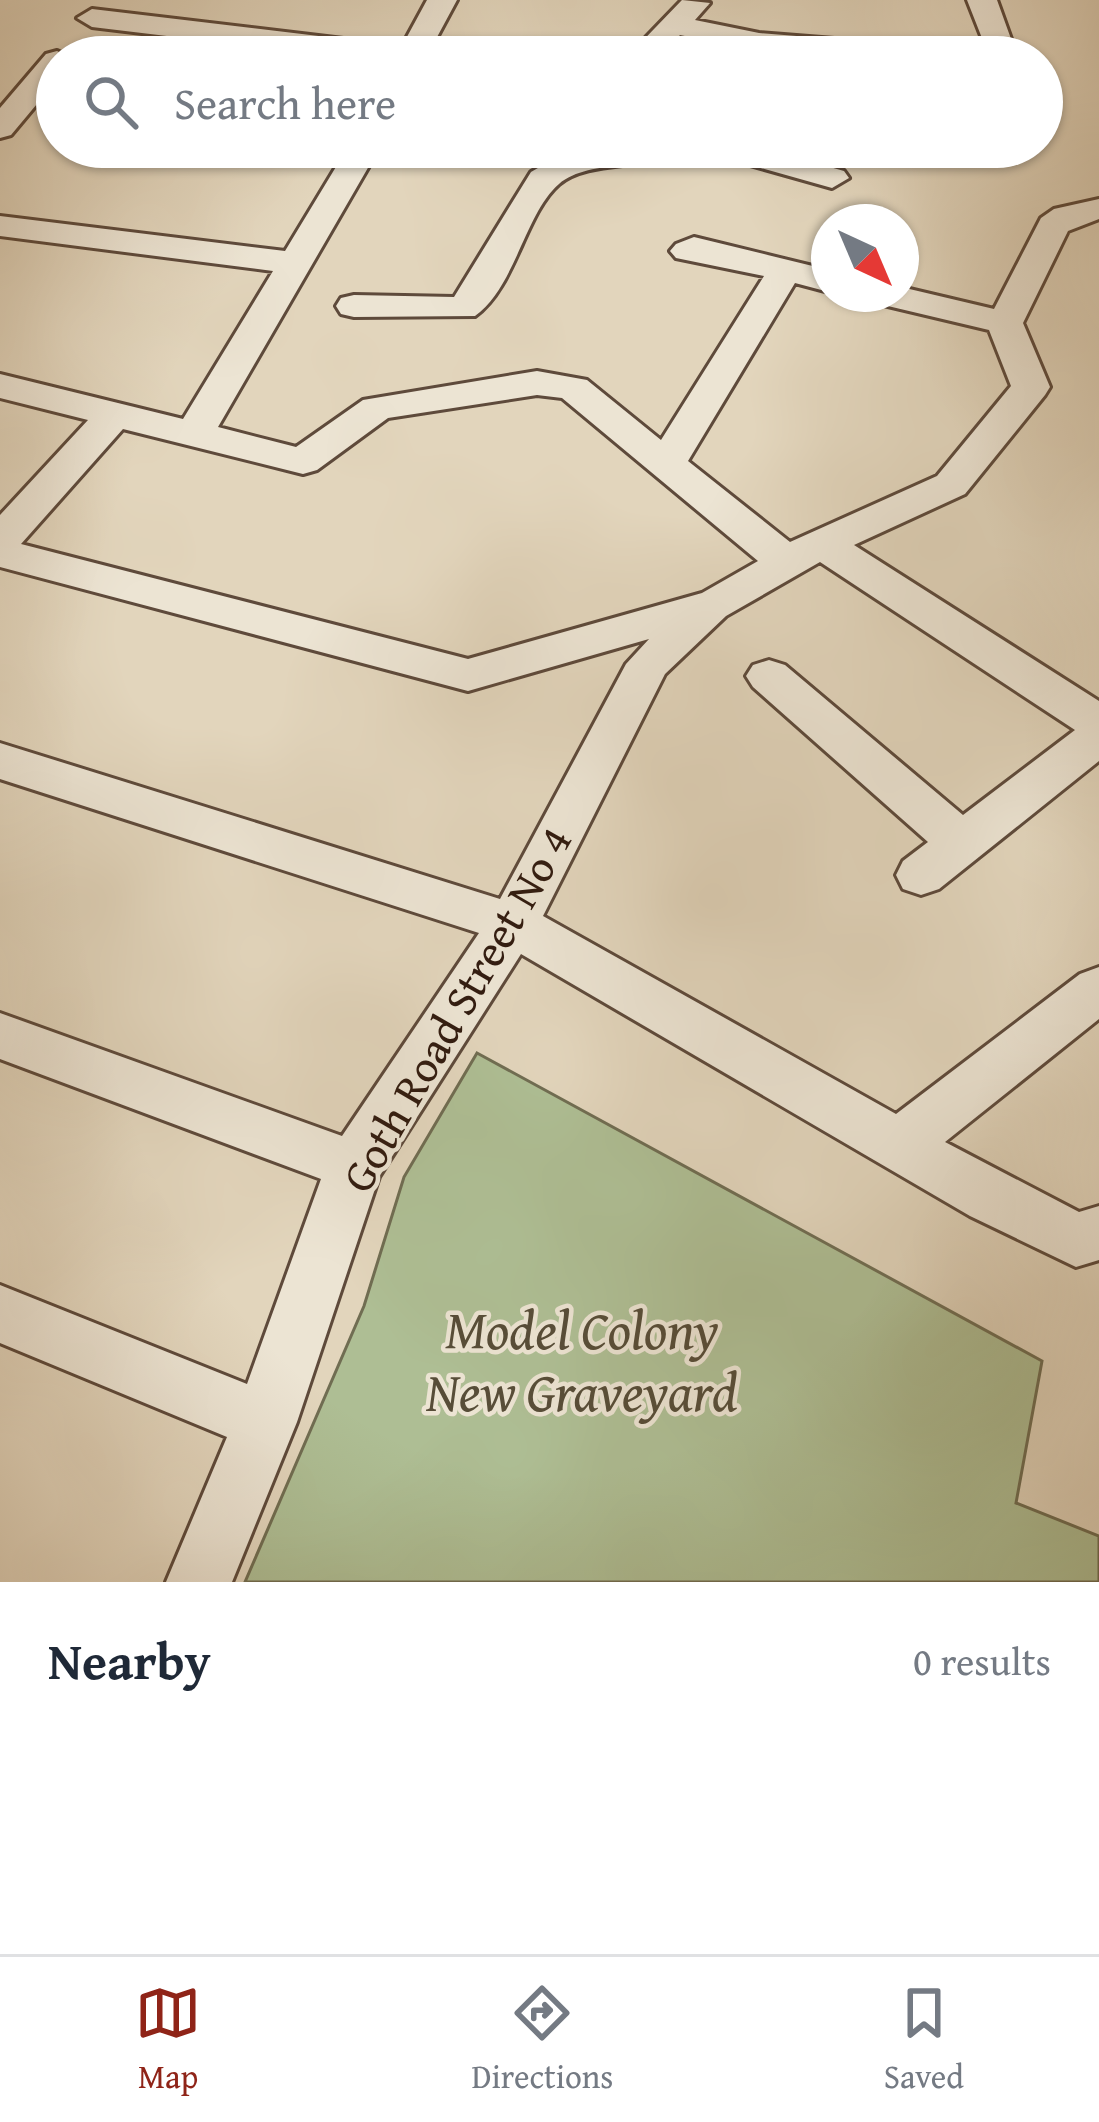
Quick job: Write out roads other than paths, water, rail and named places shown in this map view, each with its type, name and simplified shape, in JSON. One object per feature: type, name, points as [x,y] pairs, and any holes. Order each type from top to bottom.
[{"type":"street","points":[[423,36],[442,0]]},
{"type":"street","points":[[663,36],[699,0]]},
{"type":"street","points":[[982,0],[995,36]]},
{"type":"street","points":[[76,36],[99,9],[279,36]]},
{"type":"street","points":[[674,25],[729,36]]},
{"type":"street","points":[[6,114],[36,82]]},
{"type":"street","points":[[6,114],[36,113]]},
{"type":"street","points":[[194,434],[352,168]]},
{"type":"street","points":[[354,306],[462,308],[474,300],[543,179],[562,168]]},
{"type":"street","points":[[797,168],[832,178]]},
{"type":"street","points":[[0,553],[468,675],[717,604],[805,553],[951,485],[1030,387],[1005,323],[1054,225],[1066,216],[1099,208]]},
{"type":"street","points":[[0,226],[295,263]]},
{"type":"street","points":[[688,251],[694,248],[811,276]]},
{"type":"street","points":[[666,464],[785,270]]},
{"type":"street","points":[[919,302],[1005,323]]},
{"type":"street","points":[[0,386],[303,460],[377,408],[537,383],[573,388],[666,464],[805,553],[1099,724]]},
{"type":"street","points":[[0,541],[115,414]]},
{"type":"street","name":"Goth Road Street No 4","points":[[199,1582],[265,1421],[354,1166],[513,924],[648,664],[717,604]]},
{"type":"street","points":[[769,676],[962,843]]},
{"type":"street","points":[[921,875],[1099,736]]},
{"type":"street","points":[[0,761],[513,924],[898,1145],[1076,1240],[1099,1233]]},
{"type":"street","points":[[898,1145],[1099,989]]},
{"type":"street","points":[[0,1036],[354,1166]]},
{"type":"street","points":[[0,1314],[265,1421]]},
{"type":"park label","name":"Model Colony New Graveyard","points":[[582,1361]]}]
